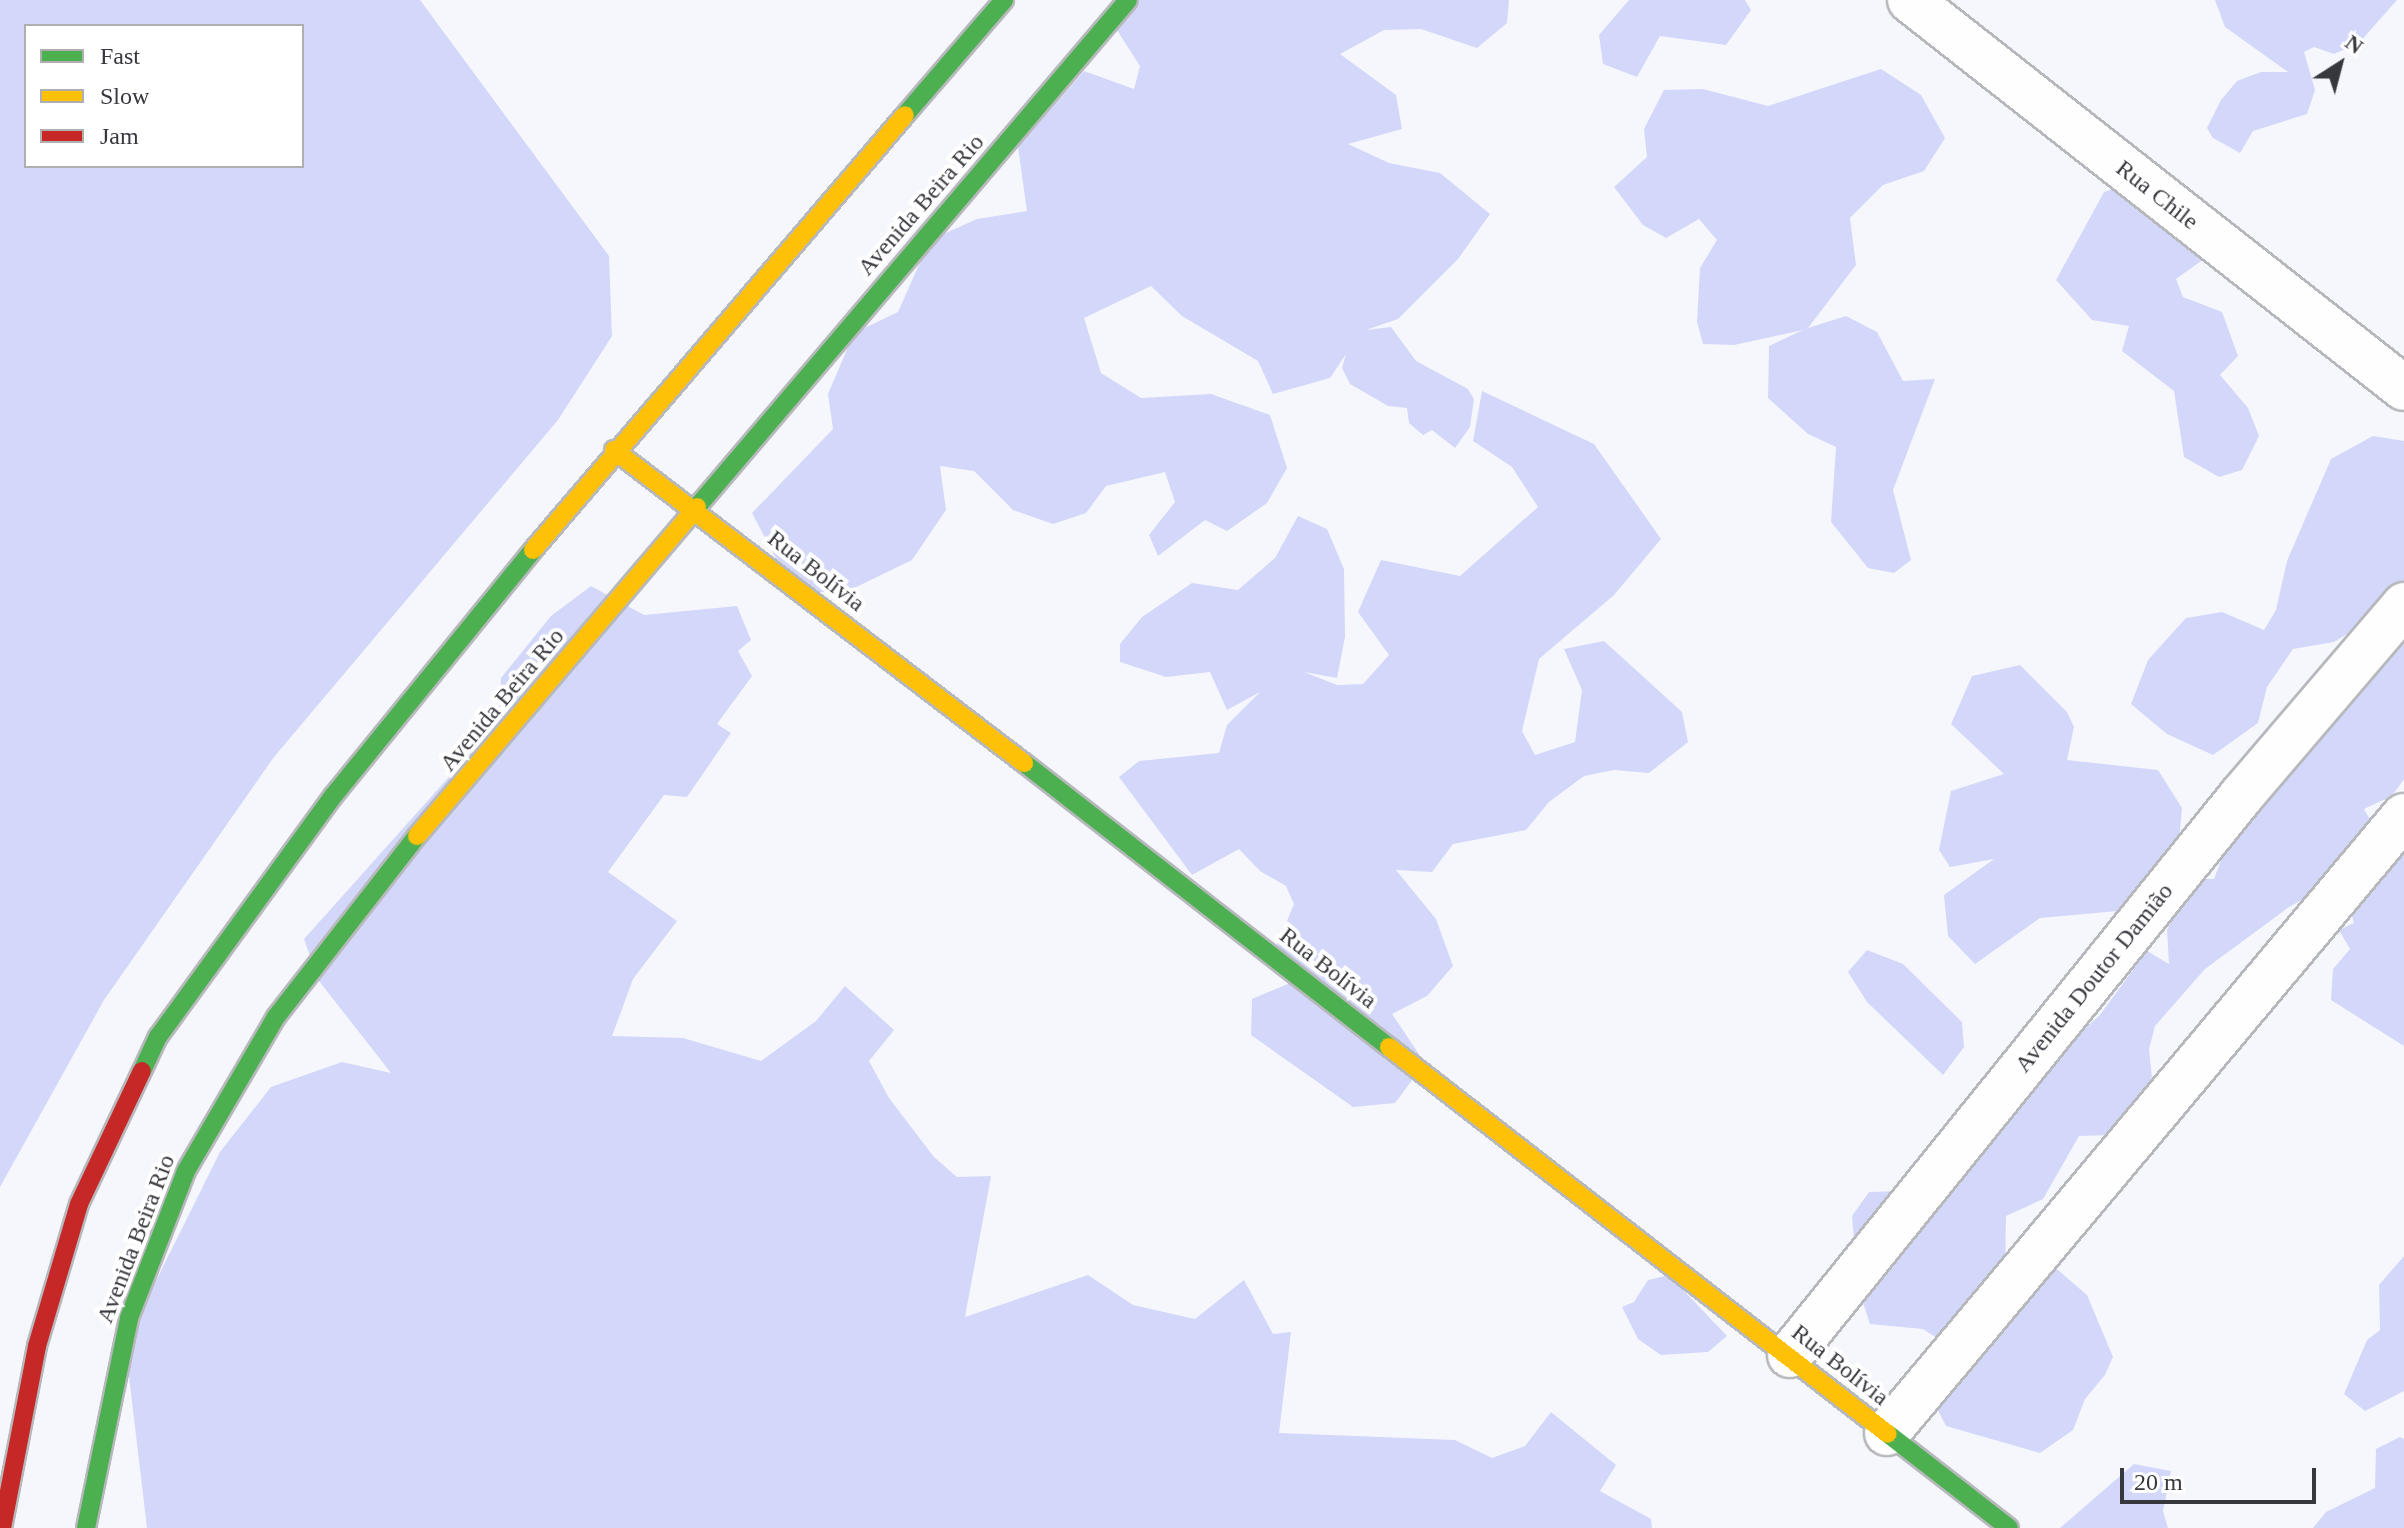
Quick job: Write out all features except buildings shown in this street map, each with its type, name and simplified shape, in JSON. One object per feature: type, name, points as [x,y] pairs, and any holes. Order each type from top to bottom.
[{"type":"street","points":[[2,1528],[37,1346],[79,1204],[158,1037],[334,795],[614,450],[1004,0]]},
{"type":"street","name":"Avenida Beira Rio","points":[[86,1528],[129,1318],[186,1171],[231,1087],[361,902],[1128,0]]},
{"type":"street","name":"Rua Chile","points":[[1910,0],[2404,388]]},
{"type":"street","name":"Rua Bolívia","points":[[614,450],[696,508],[2009,1528]]},
{"type":"street","name":"Avenida Doutor Damião","points":[[1790,1355],[2242,795],[2404,605]]},
{"type":"street","points":[[1887,1433],[2404,816]]},
{"type":"shaded area","points":[[0,0],[420,0],[609,256],[612,336],[558,420],[274,757],[104,1000],[0,1187]]},
{"type":"shaded area","points":[[1135,0],[1509,0],[1507,23],[1477,48],[1421,29],[1384,30],[1340,54],[1396,95],[1402,129],[1348,144],[1389,163],[1440,173],[1490,214],[1458,259],[1398,319],[1366,330],[1391,327],[1416,361],[1468,389],[1474,399],[1470,427],[1455,448],[1432,430],[1423,435],[1409,423],[1407,408],[1388,406],[1350,384],[1342,368],[1346,354],[1330,378],[1273,394],[1258,361],[1182,316],[1151,286],[1084,318],[1101,373],[1141,398],[1211,394],[1270,415],[1287,468],[1267,503],[1227,531],[1205,520],[1158,556],[1149,535],[1175,502],[1165,472],[1106,486],[1086,513],[1053,524],[1013,510],[974,471],[940,466],[946,510],[912,560],[846,592],[809,592],[782,570],[752,513],[833,429],[828,394],[854,333],[898,312],[930,240],[977,219],[1027,211],[1018,147],[1084,71],[1134,89],[1140,66],[1115,27]]},
{"type":"shaded area","points":[[1629,0],[1745,0],[1751,10],[1726,45],[1660,36],[1637,77],[1603,64],[1599,35]]},
{"type":"shaded area","points":[[2215,0],[2397,0],[2359,43],[2334,54],[2314,47],[2304,52],[2315,90],[2307,114],[2253,131],[2240,153],[2213,138],[2207,128],[2221,100],[2237,81],[2261,72],[2288,72],[2225,27]]},
{"type":"shaded area","points":[[1881,69],[1921,95],[1945,138],[1924,171],[1883,185],[1850,218],[1856,265],[1808,328],[1846,316],[1877,332],[1903,381],[1935,379],[1893,490],[1911,560],[1894,573],[1868,568],[1831,522],[1836,447],[1808,434],[1768,398],[1769,346],[1803,330],[1734,345],[1703,344],[1697,322],[1700,268],[1717,240],[1699,219],[1666,238],[1643,225],[1614,187],[1647,157],[1644,129],[1664,90],[1703,89],[1768,106]]},
{"type":"shaded area","points":[[2122,186],[2203,238],[2201,261],[2176,279],[2183,297],[2222,312],[2238,356],[2220,375],[2248,408],[2259,436],[2242,470],[2219,477],[2184,457],[2174,391],[2122,351],[2129,326],[2092,320],[2056,280],[2104,192]]},
{"type":"shaded area","points":[[1482,391],[1594,444],[1661,539],[1614,595],[1539,659],[1522,731],[1535,755],[1575,742],[1582,690],[1564,649],[1604,641],[1682,712],[1688,742],[1649,773],[1614,770],[1584,776],[1549,802],[1526,830],[1453,844],[1432,872],[1396,870],[1436,919],[1453,966],[1427,996],[1392,1014],[1425,1063],[1395,1103],[1353,1107],[1251,1035],[1252,999],[1297,980],[1277,945],[1294,904],[1286,886],[1260,871],[1239,849],[1192,875],[1119,777],[1139,761],[1219,753],[1227,725],[1260,692],[1227,710],[1210,672],[1166,677],[1120,662],[1120,644],[1142,617],[1192,583],[1238,590],[1275,558],[1298,516],[1327,529],[1344,569],[1345,637],[1337,678],[1304,672],[1337,685],[1363,684],[1389,655],[1358,612],[1381,560],[1460,576],[1538,507],[1512,467],[1473,441]]},
{"type":"shaded area","points":[[2373,436],[2404,441],[2404,584],[2379,614],[2334,642],[2293,649],[2267,687],[2258,723],[2213,755],[2167,734],[2131,704],[2148,660],[2186,618],[2222,612],[2264,630],[2276,610],[2287,561],[2331,459]]},
{"type":"shaded area","points":[[591,586],[644,615],[737,606],[751,640],[738,651],[752,676],[717,724],[731,733],[687,797],[664,795],[608,872],[677,921],[633,979],[612,1036],[683,1038],[761,1061],[816,1021],[845,986],[894,1030],[869,1061],[889,1098],[934,1157],[957,1177],[991,1176],[965,1317],[1088,1275],[1133,1305],[1195,1319],[1244,1280],[1273,1334],[1291,1332],[1279,1433],[1455,1440],[1492,1458],[1525,1446],[1551,1412],[1616,1465],[1600,1491],[1651,1519],[1652,1528],[147,1528],[125,1343],[220,1152],[271,1087],[342,1062],[391,1073],[319,981],[304,939],[499,721],[501,678],[551,616]]},
{"type":"shaded area","points":[[2404,638],[2404,779],[2392,796],[2364,809],[2376,830],[2404,815],[2404,1046],[2331,1000],[2333,969],[2350,949],[2339,930],[2354,923],[2344,888],[2357,870],[2289,907],[2205,969],[2155,1026],[2149,1049],[2152,1078],[2143,1105],[2111,1135],[2079,1136],[2043,1199],[2006,1216],[2005,1274],[2051,1264],[2087,1295],[2113,1357],[2105,1375],[2085,1399],[2073,1430],[2040,1453],[1946,1426],[1918,1372],[1940,1340],[1923,1329],[1870,1324],[1858,1287],[1852,1216],[1869,1192],[1901,1191],[2099,1016],[2147,951],[2169,964],[2167,930],[2183,897],[2193,879],[2214,879],[2224,852],[2214,837]]},
{"type":"shaded area","points":[[2020,665],[2067,712],[2074,727],[2067,760],[2158,770],[2182,808],[2178,853],[2129,910],[2040,918],[1975,964],[1948,936],[1944,895],[1994,859],[1950,867],[1939,850],[1951,791],[2004,774],[1951,724],[1972,676]]},
{"type":"shaded area","points":[[1867,950],[1903,964],[1962,1022],[1964,1047],[1943,1075],[1867,1002],[1848,972]]},
{"type":"shaded area","points":[[2404,1256],[2404,1391],[2365,1411],[2344,1394],[2367,1340],[2380,1330],[2379,1285]]},
{"type":"shaded area","points":[[1669,1275],[1727,1336],[1708,1352],[1661,1355],[1638,1339],[1622,1307],[1634,1302],[1648,1280]]},
{"type":"shaded area","points":[[2400,1437],[2404,1439],[2404,1528],[2313,1528],[2326,1512],[2375,1488],[2376,1449]]},
{"type":"shaded area","points":[[2134,1464],[2171,1471],[2163,1511],[2168,1528],[2060,1528]]},
{"type":"traffic: fast","points":[[905,115],[1004,0]]},
{"type":"traffic: fast","points":[[697,507],[1128,0]]},
{"type":"traffic: fast","points":[[142,1071],[158,1037],[334,795],[533,550]]},
{"type":"traffic: fast","points":[[1024,763],[1389,1047]]},
{"type":"traffic: fast","points":[[86,1528],[129,1318],[186,1171],[276,1017],[417,836]]},
{"type":"traffic: fast","points":[[1888,1434],[2009,1528]]},
{"type":"traffic: slow","points":[[533,550],[905,115]]},
{"type":"traffic: slow","points":[[614,450],[1024,763]]},
{"type":"traffic: slow","points":[[417,836],[697,507]]},
{"type":"traffic: slow","points":[[1389,1047],[1888,1434]]},
{"type":"traffic: jam","points":[[2,1528],[37,1346],[79,1204],[142,1071]]}]
